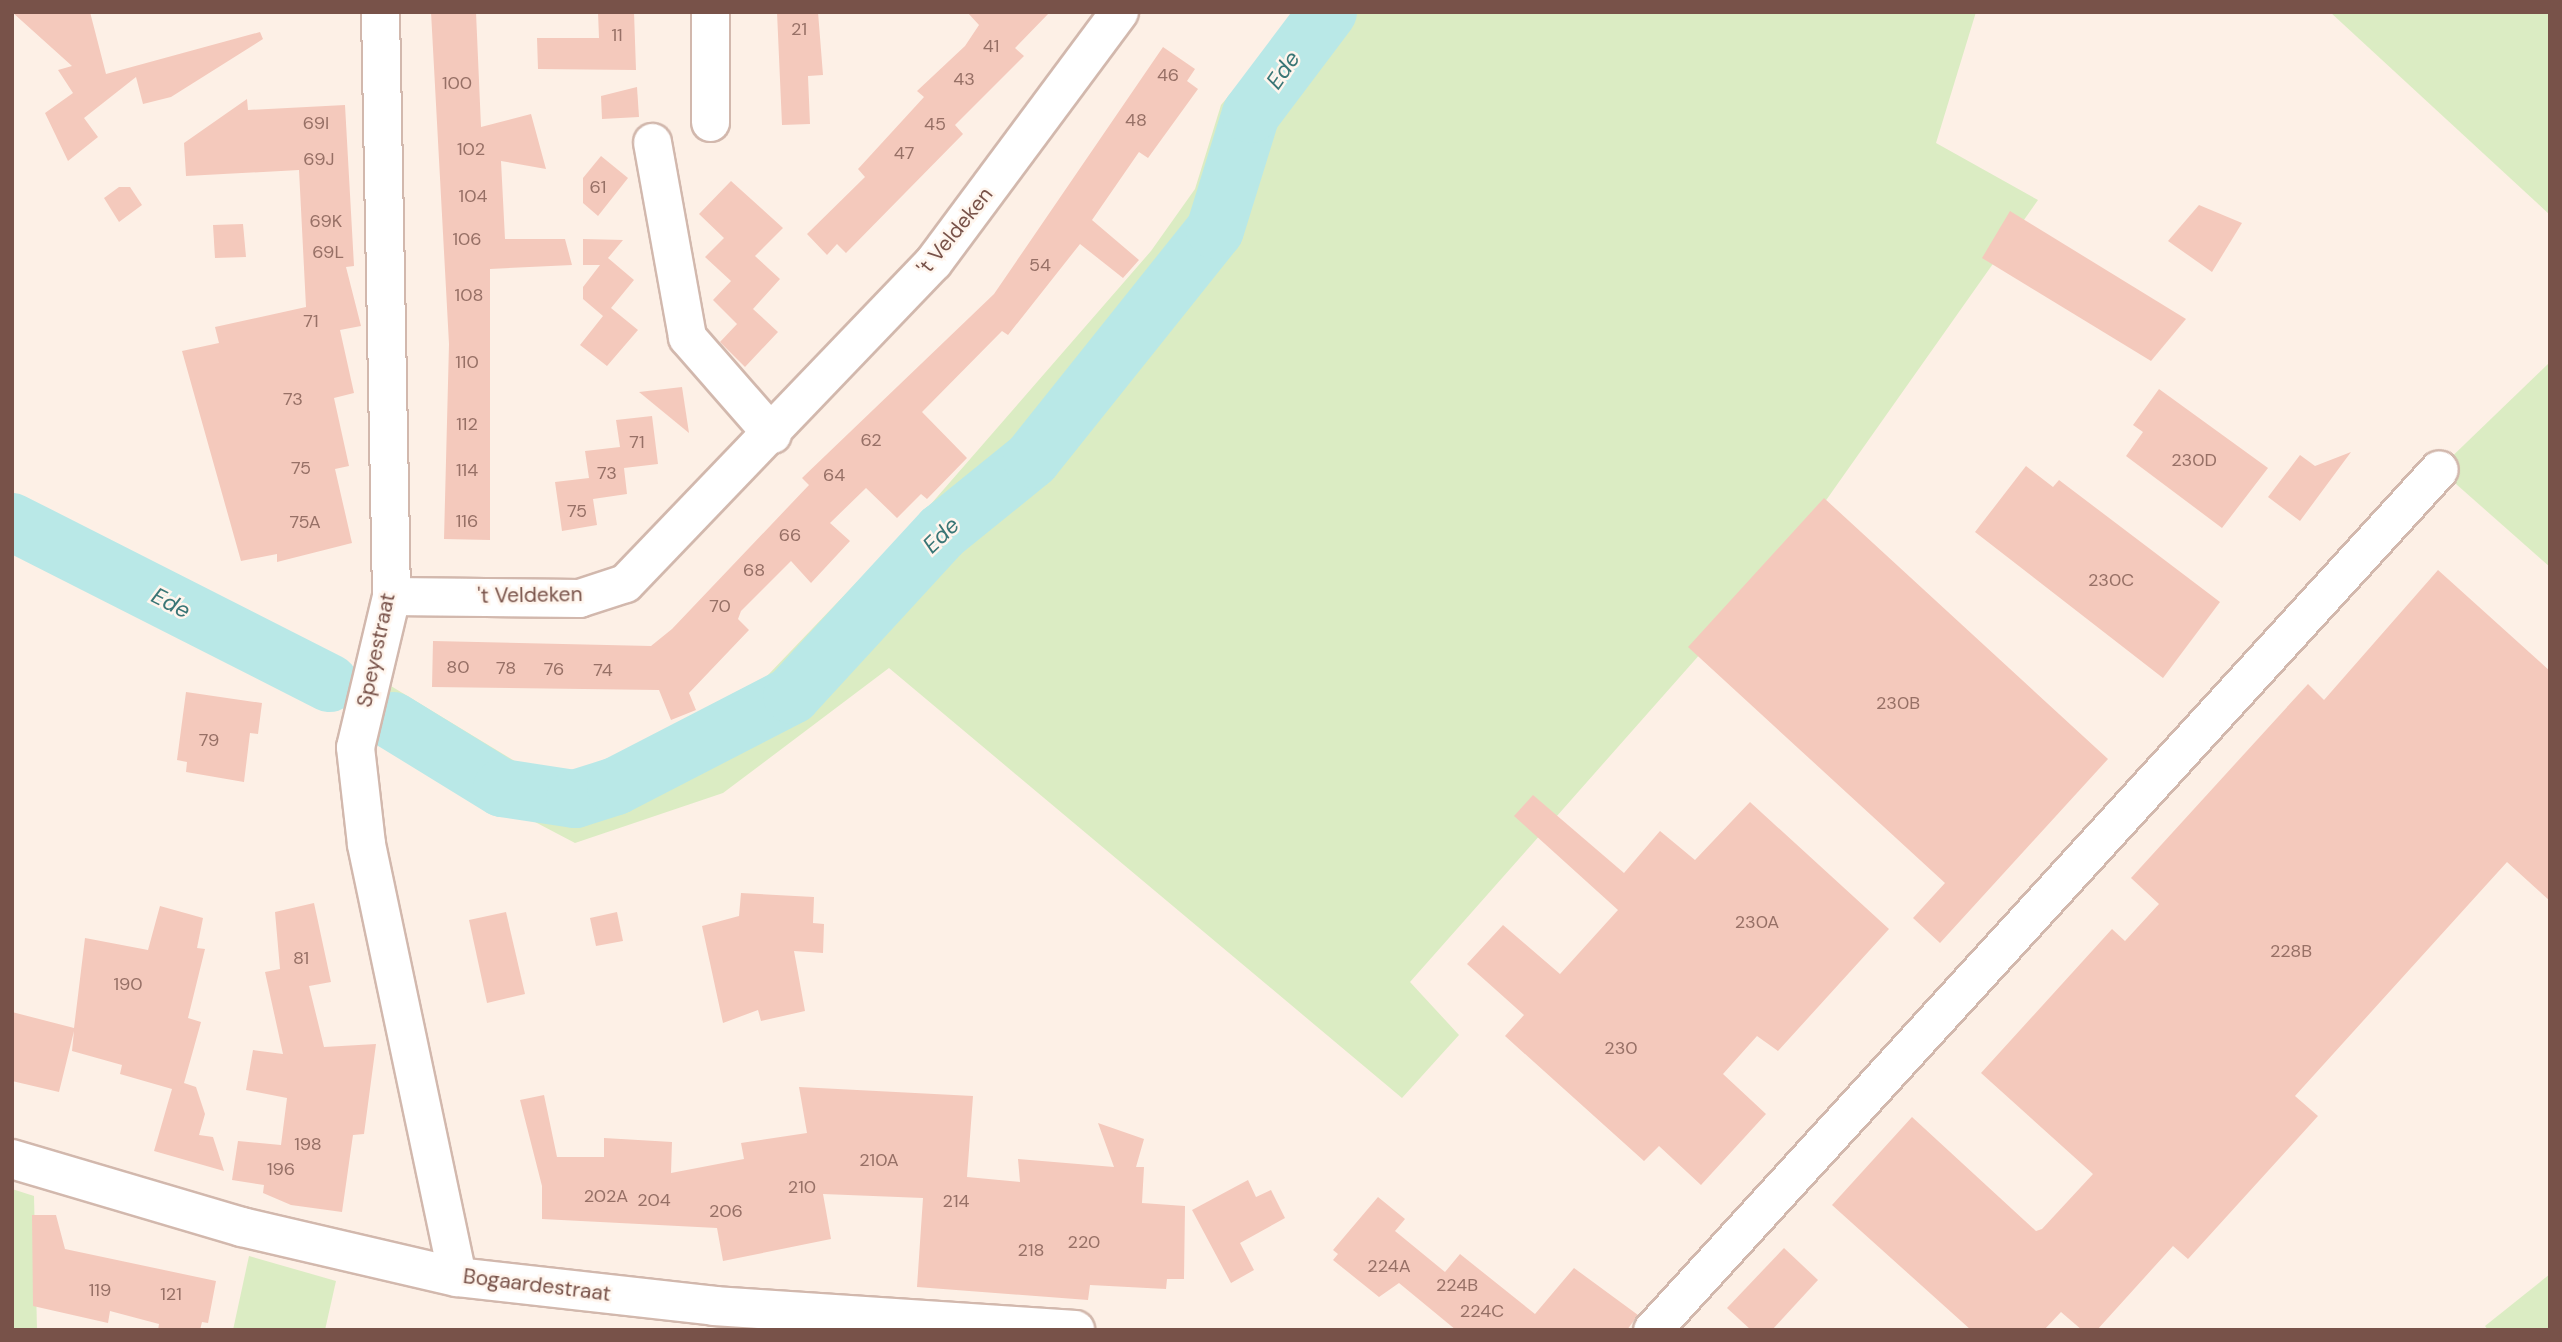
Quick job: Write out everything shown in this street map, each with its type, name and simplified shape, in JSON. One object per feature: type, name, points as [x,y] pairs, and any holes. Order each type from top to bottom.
[{"type":"street","name":"Speyestraat","points":[[380,12],[391,596],[355,747],[366,844],[457,1277]]},
{"type":"street","points":[[710,12],[710,122]]},
{"type":"street","name":"'t Veldeken","points":[[391,596],[579,598],[625,583],[772,434],[933,262],[1119,12]]},
{"type":"street","points":[[652,142],[687,337],[772,434]]},
{"type":"street","points":[[1652,1330],[2439,469]]},
{"type":"street","name":"Bogaardestraat","points":[[12,1159],[242,1227],[457,1277],[714,1306],[1076,1330]]},
{"type":"green space","points":[[1299,12],[1976,12],[1936,143],[2038,200],[1786,557],[1410,982],[1459,1035],[1402,1098],[889,668],[723,793],[575,843],[375,738],[386,683],[556,786],[767,676],[924,512],[1151,251],[1195,189],[1221,105]]},
{"type":"green space","points":[[2330,12],[2550,12],[2550,215]]},
{"type":"green space","points":[[2550,362],[2550,567],[2439,469]]},
{"type":"green space","points":[[12,1189],[34,1196],[37,1330],[12,1330]]},
{"type":"green space","points":[[249,1256],[336,1281],[325,1330],[233,1330]]},
{"type":"green space","points":[[2550,1274],[2550,1330],[2488,1330],[2485,1326]]},
{"type":"building","points":[[12,12],[90,12],[106,74],[260,32],[263,39],[171,97],[143,104],[136,77],[84,118],[98,137],[68,161],[45,113],[73,93],[58,70],[72,66]]},
{"type":"building","points":[[431,12],[476,12],[481,127],[531,114],[546,169],[501,161],[505,239],[565,239],[572,265],[490,269],[490,540],[444,539],[449,344]]},
{"type":"building","points":[[598,12],[634,12],[636,70],[538,69],[537,38],[599,38]]},
{"type":"building","points":[[777,12],[818,12],[823,75],[808,76],[810,124],[782,125]]},
{"type":"building","points":[[967,12],[1050,12],[1015,48],[1024,56],[955,125],[963,134],[846,253],[837,244],[827,255],[807,234],[865,177],[858,169],[924,97],[917,91],[965,46],[979,25]]},
{"type":"building","points":[[1163,47],[1195,69],[1187,81],[1198,89],[1148,158],[1139,152],[1092,220],[1139,260],[1123,278],[1080,244],[1008,335],[1002,331],[922,412],[967,458],[927,499],[921,494],[897,518],[866,488],[830,523],[850,541],[811,583],[791,561],[741,611],[738,619],[749,630],[689,693],[696,710],[671,720],[659,690],[432,687],[433,641],[651,646],[672,629],[809,485],[802,478],[994,294]]},
{"type":"building","points":[[637,87],[639,117],[602,119],[601,96]]},
{"type":"building","points":[[247,99],[248,110],[345,105],[354,266],[346,267],[361,326],[340,330],[354,393],[334,398],[349,466],[335,469],[352,543],[277,562],[277,554],[241,561],[182,351],[219,343],[215,327],[306,307],[299,170],[186,176],[184,143]]},
{"type":"building","points":[[601,156],[628,178],[598,216],[583,203],[583,178]]},
{"type":"building","points":[[731,181],[783,228],[755,256],[780,279],[753,309],[778,332],[745,367],[720,342],[737,324],[713,300],[731,281],[705,257],[724,238],[699,214]]},
{"type":"building","points":[[119,187],[130,187],[142,205],[119,222],[104,198]]},
{"type":"building","points":[[2199,205],[2242,223],[2212,272],[2168,241]]},
{"type":"building","points":[[2010,211],[2186,319],[2151,361],[1982,258]]},
{"type":"building","points":[[243,224],[246,257],[215,258],[213,225]]},
{"type":"building","points":[[583,239],[623,240],[608,258],[634,280],[611,308],[638,330],[607,366],[580,345],[603,316],[583,299],[583,287],[600,265],[583,265]]},
{"type":"building","points":[[682,387],[689,433],[639,392]]},
{"type":"building","points":[[2159,389],[2268,468],[2222,528],[2126,456],[2143,432],[2133,425]]},
{"type":"building","points":[[652,416],[658,464],[624,468],[627,494],[593,499],[597,525],[562,531],[555,482],[589,478],[585,451],[620,447],[616,420]]},
{"type":"building","points":[[2351,452],[2300,521],[2268,497],[2300,455],[2315,466]]},
{"type":"building","points":[[2026,466],[2053,487],[2059,480],[2220,602],[2163,678],[1975,532]]},
{"type":"building","points":[[1824,498],[2108,759],[1940,943],[1913,918],[1945,883],[1688,647]]},
{"type":"building","points":[[2438,570],[2550,671],[2550,901],[2507,862],[2295,1096],[2318,1116],[2188,1259],[2173,1246],[2097,1330],[2082,1330],[2061,1312],[2044,1330],[1971,1330],[1832,1205],[1912,1117],[2036,1231],[2042,1229],[2093,1174],[1981,1073],[2112,929],[2125,941],[2159,904],[2131,878],[2308,684],[2324,700]]},
{"type":"building","points":[[186,692],[262,703],[258,734],[250,733],[244,782],[186,772],[187,762],[177,760]]},
{"type":"building","points":[[1533,795],[1624,873],[1660,831],[1695,860],[1750,802],[1889,929],[1778,1051],[1757,1036],[1723,1074],[1766,1114],[1701,1185],[1659,1146],[1644,1161],[1505,1036],[1524,1015],[1467,964],[1503,925],[1560,974],[1618,910],[1514,816]]},
{"type":"building","points":[[741,893],[814,897],[813,923],[824,924],[823,953],[794,951],[805,1011],[761,1021],[758,1010],[723,1023],[702,926],[739,916]]},
{"type":"building","points":[[314,903],[331,982],[309,986],[324,1047],[376,1044],[364,1134],[353,1135],[342,1212],[291,1205],[263,1193],[264,1185],[232,1180],[238,1141],[281,1145],[287,1098],[246,1090],[253,1050],[283,1054],[265,972],[280,969],[275,912]]},
{"type":"building","points":[[160,906],[203,918],[197,948],[205,949],[188,1018],[201,1022],[184,1083],[196,1087],[205,1114],[199,1135],[213,1137],[224,1171],[154,1151],[172,1089],[120,1074],[122,1065],[72,1051],[74,1031],[59,1092],[12,1081],[12,1012],[74,1028],[85,938],[148,950]]},
{"type":"building","points":[[506,912],[525,994],[487,1003],[469,920]]},
{"type":"building","points":[[617,912],[623,941],[596,946],[590,918]]},
{"type":"building","points":[[799,1087],[973,1096],[967,1177],[1020,1182],[1018,1159],[1114,1167],[1098,1123],[1144,1139],[1136,1167],[1144,1167],[1142,1203],[1185,1206],[1184,1279],[1167,1279],[1166,1289],[1090,1285],[1088,1300],[917,1287],[923,1198],[823,1194],[831,1239],[723,1261],[717,1228],[542,1219],[542,1186],[520,1100],[544,1095],[557,1157],[604,1157],[604,1138],[672,1142],[671,1173],[744,1159],[741,1143],[807,1133]]},
{"type":"building","points":[[1248,1180],[1256,1197],[1271,1190],[1285,1218],[1240,1243],[1254,1270],[1231,1283],[1192,1210]]},
{"type":"building","points":[[1378,1197],[1405,1219],[1395,1231],[1445,1272],[1460,1254],[1535,1314],[1574,1268],[1638,1315],[1627,1330],[1456,1330],[1399,1283],[1379,1297],[1333,1260],[1338,1254],[1333,1250]]},
{"type":"building","points":[[32,1215],[56,1215],[65,1249],[216,1281],[208,1323],[202,1322],[200,1330],[158,1330],[159,1324],[110,1311],[108,1323],[33,1306]]},
{"type":"building","points":[[1784,1248],[1818,1280],[1772,1330],[1751,1330],[1727,1308]]},
{"type":"waterway","name":"Ede","points":[[393,721],[502,788],[575,799],[616,786],[792,695],[942,532],[1032,459],[1215,230],[1251,114],[1328,12]]},
{"type":"waterway","name":"Ede","points":[[12,522],[330,683]]}]
